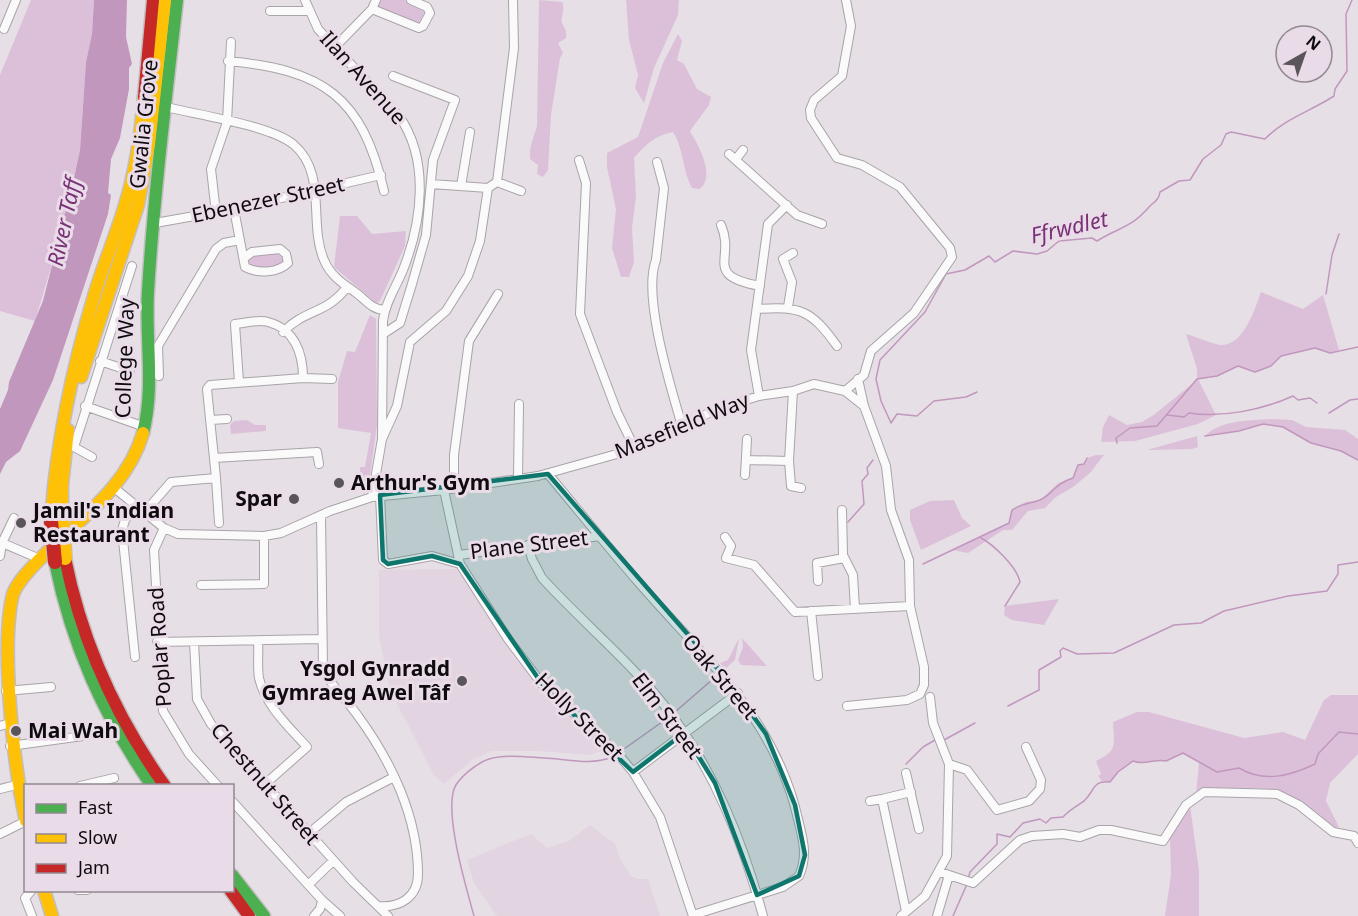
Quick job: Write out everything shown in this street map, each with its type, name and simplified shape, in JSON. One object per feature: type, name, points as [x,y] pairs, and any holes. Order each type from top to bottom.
[{"type":"main road","points":[[151,784],[106,717],[88,681],[68,626],[57,519],[59,429],[104,261],[126,204],[134,168],[153,0]]},
{"type":"main road","points":[[57,519],[68,430],[78,385],[138,205],[149,144],[165,0]]},
{"type":"main road","name":"Gwalia Grove","points":[[155,223],[177,0]]},
{"type":"main road","name":"College Way","points":[[24,812],[4,725],[1,662],[7,609],[20,583],[40,559],[113,487],[136,453],[145,427],[148,392],[147,316],[155,223]]},
{"type":"main road","points":[[60,560],[78,623],[101,682],[131,737],[164,784]]},
{"type":"main road","points":[[234,878],[264,916]]},
{"type":"main road","points":[[44,892],[52,916]]},
{"type":"main road","points":[[231,892],[249,916]]},
{"type":"street","points":[[4,29],[16,0]]},
{"type":"street","name":"Ilan Avenue","points":[[305,0],[318,29],[408,128],[418,154],[420,185],[411,241],[403,268],[384,310],[382,439]]},
{"type":"street","points":[[334,48],[372,9],[376,0]]},
{"type":"street","points":[[372,9],[419,28],[423,26],[430,13],[427,7],[411,0]]},
{"type":"street","points":[[431,184],[488,188],[497,182],[514,48],[513,0]]},
{"type":"street","points":[[845,391],[864,375],[871,351],[914,313],[952,257],[950,248],[900,187],[862,165],[837,158],[812,118],[810,110],[814,100],[842,76],[844,52],[851,26],[846,0]]},
{"type":"street","points":[[270,11],[310,10]]},
{"type":"street","points":[[216,213],[211,168],[226,122],[228,60],[231,42]]},
{"type":"street","points":[[228,60],[264,64],[301,76],[343,101],[360,122],[371,142],[384,191]]},
{"type":"street","points":[[383,334],[400,323],[426,235],[433,160],[455,100],[393,76]]},
{"type":"street","points":[[166,107],[272,132],[293,144],[307,161],[315,191],[324,260],[334,277],[373,309],[384,310]]},
{"type":"street","points":[[461,186],[470,132]]},
{"type":"street","points":[[736,159],[743,150]]},
{"type":"street","points":[[729,154],[797,215],[822,224]]},
{"type":"street","points":[[579,160],[586,183],[580,314],[617,411],[635,449]]},
{"type":"street","points":[[657,162],[664,188],[656,260],[652,271],[653,301],[682,426]]},
{"type":"street","name":"Ebenezer Street","points":[[155,223],[216,213],[381,176]]},
{"type":"street","points":[[497,182],[521,190]]},
{"type":"street","points":[[460,564],[432,556],[388,564],[383,560],[376,496],[382,439],[397,406],[410,342],[446,311],[472,267],[480,240],[488,188]]},
{"type":"street","points":[[759,396],[752,350],[768,224],[787,205]]},
{"type":"street","points":[[234,209],[245,267],[254,272],[282,269],[288,263],[286,254],[280,249],[252,252],[244,258]]},
{"type":"street","points":[[721,225],[726,236],[723,253],[730,276],[736,281],[760,286]]},
{"type":"street","points":[[159,376],[158,346],[192,287],[219,245],[240,240]]},
{"type":"street","points":[[788,307],[792,282],[783,259],[793,253]]},
{"type":"street","points":[[92,457],[74,448],[85,406],[132,266]]},
{"type":"street","points":[[283,332],[295,319],[325,309],[347,287]]},
{"type":"street","points":[[454,487],[454,455],[469,341],[498,294]]},
{"type":"street","points":[[757,309],[788,307],[805,311],[819,320],[837,341]]},
{"type":"street","points":[[239,382],[235,324],[269,322],[283,332],[296,343],[302,353],[303,378]]},
{"type":"street","points":[[100,361],[130,371]]},
{"type":"street","points":[[219,523],[207,388],[210,385],[239,382],[303,378],[332,379]]},
{"type":"street","points":[[847,706],[907,700],[920,694],[924,685],[924,667],[910,606],[909,560],[891,510],[886,466],[864,406],[858,379]]},
{"type":"street","name":"Masefield Way","points":[[164,528],[178,534],[200,536],[264,536],[281,533],[376,496],[444,490],[548,474],[635,449],[720,408],[759,396],[793,391],[814,384],[845,391],[864,406]]},
{"type":"street","points":[[793,391],[789,461],[791,486],[801,488]]},
{"type":"street","points":[[518,479],[519,404]]},
{"type":"street","points":[[85,406],[145,427]]},
{"type":"street","points":[[210,420],[227,419]]},
{"type":"street","points":[[745,475],[747,439]]},
{"type":"street","points":[[214,458],[317,452],[319,464]]},
{"type":"street","points":[[746,460],[789,461]]},
{"type":"street","name":"Oak Street","points":[[548,474],[738,693],[765,734],[795,805],[805,855],[800,876],[793,883],[693,916]]},
{"type":"street","points":[[144,513],[171,482],[216,478]]},
{"type":"street","points":[[113,487],[164,528]]},
{"type":"street","name":"Holly Street","points":[[444,490],[460,564],[508,639],[542,684],[618,753],[633,772],[660,817],[693,916]]},
{"type":"street","points":[[135,657],[122,530],[125,520],[136,506]]},
{"type":"street","points":[[842,510],[844,558],[853,575],[855,609]]},
{"type":"street","points":[[321,516],[321,660],[327,676],[369,732],[394,777],[416,841],[418,880],[409,898],[394,906],[378,906]]},
{"type":"street","points":[[0,556],[1,543],[14,518]]},
{"type":"street","name":"Poplar Road","points":[[164,528],[154,550],[163,711],[189,754],[216,784]]},
{"type":"street","points":[[201,585],[264,584],[264,536]]},
{"type":"street","name":"Plane Street","points":[[459,555],[600,536]]},
{"type":"street","points":[[725,537],[731,546],[726,558],[754,565],[795,612],[910,606]]},
{"type":"street","points":[[1,543],[40,559]]},
{"type":"street","name":"Elm Street","points":[[528,544],[532,559],[542,578],[667,709],[684,733],[715,783],[738,837],[763,916]]},
{"type":"street","points":[[818,581],[818,563],[844,558]]},
{"type":"street","points":[[812,611],[818,676]]},
{"type":"street","points":[[158,642],[321,639]]},
{"type":"street","points":[[258,641],[259,677],[263,690],[277,712],[307,747],[264,785]]},
{"type":"street","name":"Chestnut Street","points":[[194,642],[196,687],[201,708],[211,724],[308,834],[388,916]]},
{"type":"street","points":[[4,691],[51,687]]},
{"type":"street","points":[[633,772],[738,693]]},
{"type":"street","points":[[882,799],[903,914],[925,896],[947,856],[949,764],[933,723],[930,698]]},
{"type":"street","points":[[10,746],[82,736]]},
{"type":"street","points":[[949,764],[968,770],[997,810],[1029,801],[1041,789],[1041,780],[1026,747]]},
{"type":"street","points":[[906,773],[919,829]]},
{"type":"street","points":[[308,834],[346,802],[394,777]]},
{"type":"street","points":[[88,784],[114,778]]},
{"type":"street","points":[[0,789],[20,793]]},
{"type":"street","points":[[870,801],[911,792]]},
{"type":"street","points":[[940,872],[973,883],[1020,840],[1032,836],[1063,834],[1080,837],[1099,830],[1111,830],[1163,841],[1186,805],[1204,792],[1277,794],[1299,805],[1333,832],[1354,836],[1358,843]]},
{"type":"street","points":[[234,803],[339,916]]},
{"type":"street","points":[[0,834],[24,822]]},
{"type":"street","points":[[309,884],[333,861]]},
{"type":"street","points":[[937,916],[950,875]]},
{"type":"street","points":[[31,892],[25,898],[32,916]]},
{"type":"street","points":[[314,916],[320,909],[322,900]]},
{"type":"highlighted area","points":[[548,474],[725,677],[766,734],[795,805],[805,855],[799,876],[757,895],[715,783],[684,733],[633,772],[542,684],[460,564],[432,556],[388,564],[383,560],[380,495]]},
{"type":"shaded area","points":[[31,0],[94,0],[92,34],[86,62],[80,150],[58,244],[35,321],[0,311],[0,75]]},
{"type":"shaded area","points":[[379,0],[405,0],[422,8],[424,13],[420,21],[415,23],[382,10],[379,7]]},
{"type":"shaded area","points":[[539,0],[562,2],[562,23],[566,30],[566,38],[558,43],[563,53],[560,58],[551,115],[548,170],[543,177],[537,174],[538,165],[530,159],[537,126]]},
{"type":"shaded area","points":[[626,0],[679,0],[678,15],[654,68],[644,103],[635,88],[638,75],[629,40]]},
{"type":"shaded area","points":[[678,34],[682,41],[677,60],[684,64],[697,89],[711,97],[709,105],[690,131],[704,160],[706,176],[700,189],[692,188],[673,132],[651,141],[634,158],[636,196],[632,228],[634,262],[629,277],[621,277],[612,248],[616,209],[607,167],[607,153],[638,137],[663,63]]},
{"type":"shaded area","points":[[340,216],[357,216],[372,234],[406,231],[405,246],[380,301],[376,303],[334,267]]},
{"type":"shaded area","points":[[275,252],[284,259],[281,267],[258,270],[249,265],[249,257]]},
{"type":"shaded area","points":[[1261,292],[1303,309],[1323,295],[1339,350],[1330,353],[1315,348],[1281,356],[1271,366],[1255,372],[1238,366],[1217,376],[1198,379],[1216,415],[1198,424],[1135,441],[1101,442],[1103,427],[1109,415],[1127,425],[1142,422],[1197,380],[1197,369],[1186,334],[1220,345],[1231,343],[1248,324]]},
{"type":"shaded area","points":[[370,315],[376,319],[377,425],[368,490],[364,494],[361,492],[360,467],[365,467],[371,433],[338,428],[338,382],[347,351],[355,352]]},
{"type":"shaded area","points":[[1272,419],[1292,420],[1306,427],[1345,430],[1358,439],[1358,460],[1341,451],[1311,443],[1283,427],[1263,424],[1239,431],[1205,436],[1219,426]]},
{"type":"shaded area","points":[[247,420],[255,425],[266,425],[266,431],[231,434],[230,425],[234,421]]},
{"type":"shaded area","points":[[1197,436],[1198,447],[1192,449],[1147,450]]},
{"type":"shaded area","points":[[1104,455],[1090,473],[1056,497],[1045,508],[1028,511],[1012,530],[1003,530],[968,553],[952,550],[1009,523],[1012,510],[1026,502],[1041,500],[1058,483],[1073,478],[1078,465],[1084,464],[1087,458]]},
{"type":"shaded area","points":[[954,500],[962,518],[971,526],[921,550],[910,520],[910,510],[930,501]]},
{"type":"shaded area","name":"Ysgol Gynradd Gymraeg Awel Tâf","points":[[457,569],[529,672],[562,710],[606,747],[604,750],[589,755],[540,751],[491,751],[472,760],[444,784],[434,775],[390,690],[379,635],[379,570]]},
{"type":"shaded area","points":[[1059,599],[1044,625],[1012,620],[1004,615],[1005,606]]},
{"type":"shaded area","points":[[739,638],[735,660],[725,669],[720,663],[728,660]]},
{"type":"shaded area","points":[[742,638],[767,666],[741,665],[738,660],[743,647]]},
{"type":"shaded area","points":[[1331,695],[1358,695],[1358,754],[1330,783],[1326,801],[1339,827],[1330,828],[1295,801],[1271,790],[1244,788],[1196,794],[1199,763],[1183,754],[1166,761],[1141,763],[1133,761],[1118,772],[1110,782],[1102,781],[1098,776],[1101,774],[1096,761],[1108,754],[1113,746],[1113,722],[1137,712],[1149,712],[1244,738],[1283,732],[1305,740],[1324,700]]},
{"type":"shaded area","points":[[1190,805],[1199,871],[1199,916],[1165,916],[1171,875],[1170,839],[1185,809]]},
{"type":"shaded area","points":[[590,825],[615,844],[620,859],[631,876],[648,879],[660,916],[497,916],[474,883],[467,860],[531,834],[547,848],[569,841]]},
{"type":"water","name":"River Taff","points":[[94,0],[127,0],[126,37],[132,64],[129,68],[129,89],[120,138],[111,159],[108,193],[111,195],[108,214],[53,380],[20,451],[6,462],[0,474],[0,409],[43,301],[80,150],[86,62],[92,34]]},
{"type":"waterway","name":"Ffrwdlet","points":[[977,392],[966,397],[934,401],[917,416],[897,414],[891,423],[881,401],[876,379],[880,360],[925,312],[946,274],[965,270],[989,256],[995,262],[1013,251],[1037,254],[1047,251],[1059,241],[1092,238],[1097,241],[1136,220],[1156,201],[1160,192],[1179,181],[1190,180],[1203,159],[1221,145],[1226,134],[1231,132],[1265,139],[1289,121],[1334,96],[1335,89],[1347,71],[1346,14],[1352,0]]},
{"type":"waterway","points":[[1326,294],[1332,255],[1339,234]]},
{"type":"waterway","points":[[1117,443],[1116,438],[1130,428],[1157,426],[1197,379],[1217,376],[1238,366],[1255,372],[1271,366],[1281,356],[1315,348],[1330,353],[1358,347]]},
{"type":"waterway","points":[[1167,415],[1184,417],[1189,413],[1242,412],[1293,396],[1298,400],[1310,398],[1317,403]]},
{"type":"waterway","points":[[1329,413],[1350,400],[1358,399]]},
{"type":"waterway","points":[[1205,436],[1239,431],[1263,424],[1283,427],[1311,443],[1341,451],[1358,460]]},
{"type":"waterway","points":[[923,564],[1009,523],[1012,510],[1040,500],[1062,483],[1073,478],[1078,465],[1084,464],[1087,458]]},
{"type":"waterway","name":"Ffrwdlet","points":[[848,522],[864,504],[862,481],[868,474],[867,468],[873,460]]},
{"type":"waterway","points":[[981,538],[1004,557],[1018,576],[1020,582],[1005,606]]},
{"type":"waterway","points":[[1008,706],[1039,690],[1039,670],[1061,657],[1060,651],[1063,648],[1077,654],[1114,653],[1174,625],[1201,623],[1224,611],[1288,596],[1327,591],[1338,574],[1338,565],[1358,562]]},
{"type":"waterway","points":[[675,712],[713,679]]},
{"type":"waterway","points":[[624,749],[669,717]]},
{"type":"waterway","points":[[944,740],[975,723]]},
{"type":"waterway","points":[[968,879],[970,872],[997,844],[997,834],[1010,837],[1023,823],[1040,819],[1046,823],[1051,818],[1063,817],[1085,800],[1097,784],[1110,782],[1118,772],[1133,761],[1141,763],[1166,761],[1183,753],[1217,772],[1239,768],[1248,773],[1277,776],[1296,772],[1315,764],[1318,754],[1339,732],[1358,734]]},
{"type":"waterway","points":[[906,764],[923,747],[935,740]]},
{"type":"waterway","points":[[474,916],[452,817],[454,789],[459,780],[479,764],[495,757],[587,762],[612,757]]},
{"type":"waterway","points":[[953,916],[967,884]]},
{"type":"traffic: fast","points":[[143,433],[148,398],[147,309],[151,255],[177,0]]},
{"type":"traffic: fast","points":[[55,562],[71,623],[92,679],[119,733],[151,784]]},
{"type":"traffic: fast","points":[[234,878],[264,916]]},
{"type":"traffic: slow","points":[[81,377],[138,205],[149,144],[165,0]]},
{"type":"traffic: slow","points":[[51,521],[61,435],[72,379],[101,273],[129,192],[138,151],[144,97]]},
{"type":"traffic: slow","points":[[62,517],[62,485],[68,430]]},
{"type":"traffic: slow","points":[[24,812],[13,739],[8,674],[9,616],[13,594],[33,566],[114,486],[136,453],[143,433]]},
{"type":"traffic: slow","points":[[62,517],[65,558]]},
{"type":"traffic: slow","points":[[45,892],[52,916]]},
{"type":"traffic: jam","points":[[144,97],[153,0]]},
{"type":"traffic: jam","points":[[51,521],[55,562]]},
{"type":"traffic: jam","points":[[65,558],[81,620],[103,678],[131,733],[164,784]]},
{"type":"traffic: jam","points":[[231,892],[249,916]]},
{"type":"place","name":"Arthur's Gym","points":[[339,483]]},
{"type":"place","name":"Spar","points":[[294,499]]},
{"type":"place","name":"Jamil's Indian Restaurant","points":[[21,523]]},
{"type":"place","name":"Ysgol Gynradd Gymraeg Awel Tâf","points":[[462,681]]},
{"type":"place","name":"Mai Wah","points":[[16,731]]}]
